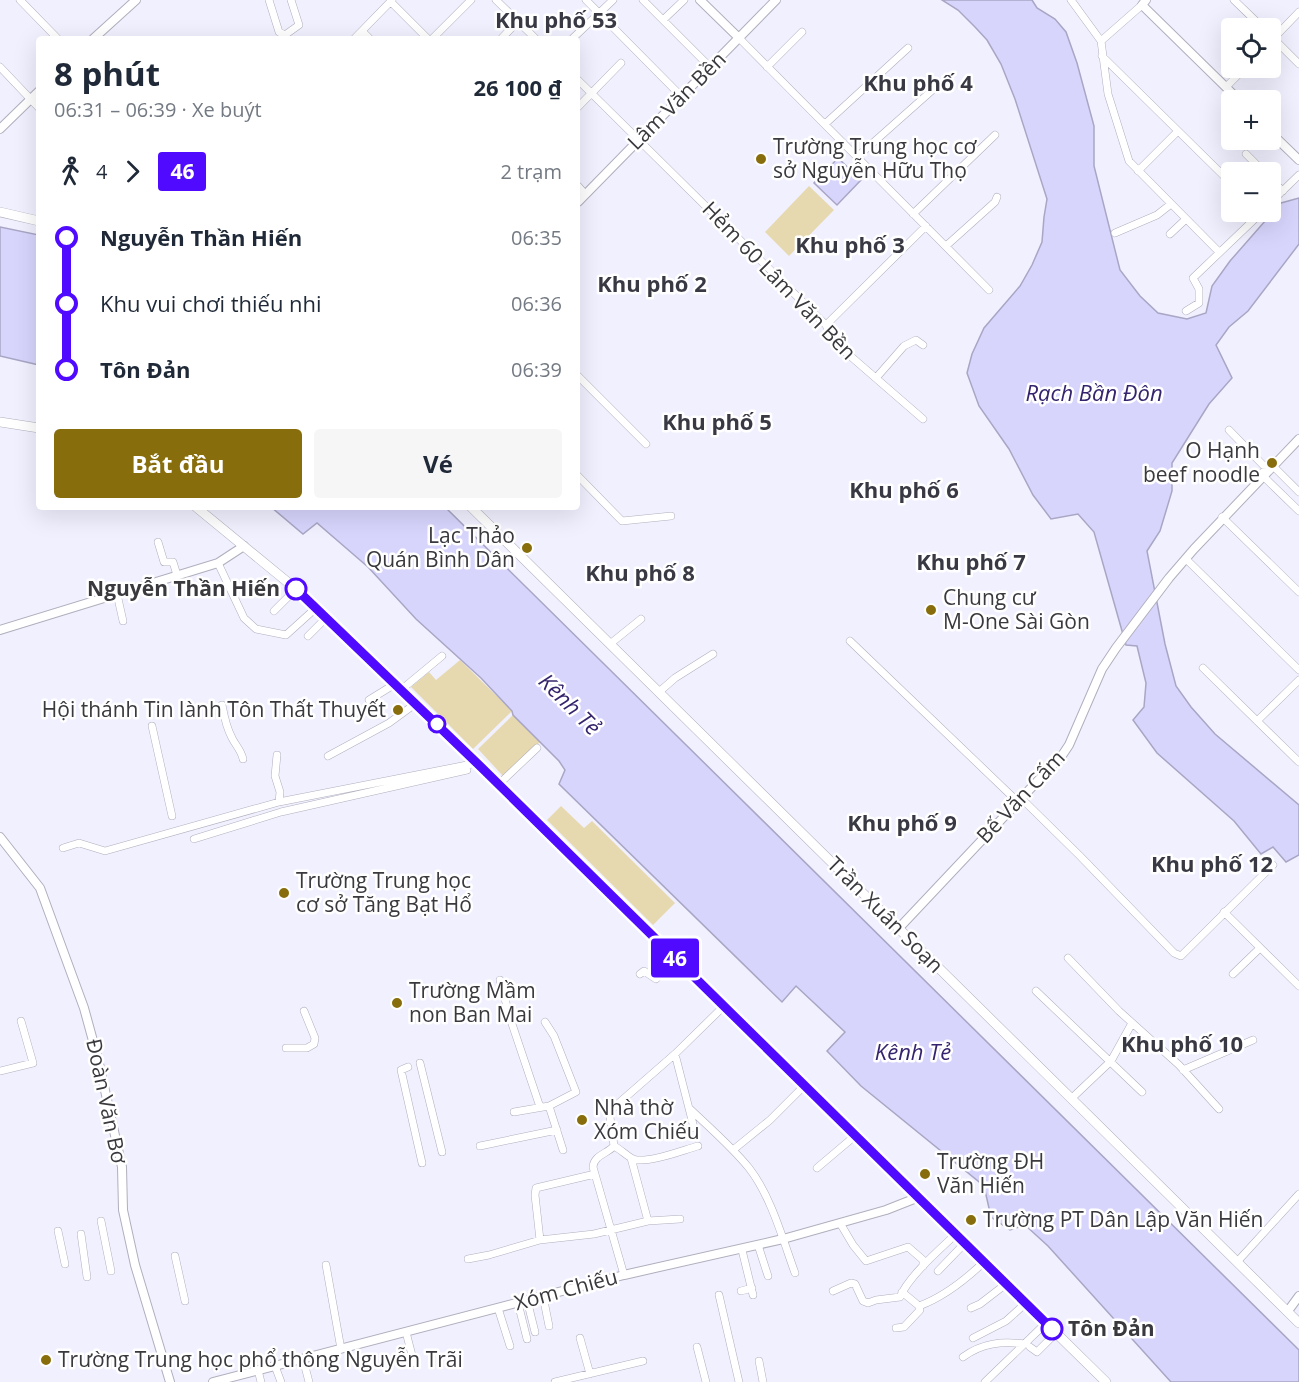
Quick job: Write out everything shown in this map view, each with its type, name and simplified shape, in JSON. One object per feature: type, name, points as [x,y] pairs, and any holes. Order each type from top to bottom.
[{"type":"main road","points":[[0,213],[36,220]]},
{"type":"main road","points":[[0,422],[36,428]]},
{"type":"main road","points":[[200,510],[317,607],[919,1197],[1103,1381]]},
{"type":"main road","name":"Trần Xuân Soạn","points":[[474,510],[1299,1323]]},
{"type":"street","points":[[20,0],[55,36]]},
{"type":"street","points":[[96,36],[136,0]]},
{"type":"street","points":[[269,0],[279,33],[284,36]]},
{"type":"street","points":[[287,36],[299,25],[291,0]]},
{"type":"street","points":[[433,36],[471,0]]},
{"type":"street","points":[[496,0],[533,36]]},
{"type":"street","points":[[586,0],[681,96]]},
{"type":"street","points":[[575,36],[613,0]]},
{"type":"street","points":[[643,0],[710,67]]},
{"type":"street","points":[[663,20],[684,0]]},
{"type":"street","points":[[700,0],[989,290]]},
{"type":"street","name":"Lâm Văn Bền","points":[[580,200],[776,0]]},
{"type":"street","points":[[1071,0],[1101,41],[1108,94],[1129,161],[1219,252]]},
{"type":"street","points":[[1234,0],[1253,18]]},
{"type":"street","points":[[357,36],[392,1],[427,36]]},
{"type":"street","points":[[1101,41],[1144,2],[1229,90]]},
{"type":"street","points":[[1281,30],[1299,12]]},
{"type":"street","points":[[504,36],[518,21]]},
{"type":"street","points":[[362,31],[367,36]]},
{"type":"street","points":[[767,67],[802,32]]},
{"type":"street","points":[[1281,47],[1299,64]]},
{"type":"street","points":[[825,124],[908,48]]},
{"type":"street","points":[[1102,57],[1221,173]]},
{"type":"street","points":[[580,105],[621,63]]},
{"type":"street","points":[[0,68],[36,105]]},
{"type":"street","points":[[1226,87],[1235,78]]},
{"type":"street","name":"Hẻm 60 Lâm Văn Bền","points":[[580,82],[826,325],[833,341],[923,419]]},
{"type":"street","points":[[857,157],[938,86]]},
{"type":"street","points":[[0,129],[36,94]]},
{"type":"street","points":[[1138,171],[1178,131]]},
{"type":"street","points":[[913,214],[995,135]]},
{"type":"street","points":[[1281,143],[1299,160]]},
{"type":"street","points":[[1246,154],[1254,162]]},
{"type":"street","points":[[1283,191],[1299,175]]},
{"type":"street","points":[[580,188],[585,194]]},
{"type":"street","points":[[946,246],[995,202],[997,197]]},
{"type":"street","points":[[1115,233],[1157,215],[1171,204]]},
{"type":"street","points":[[1170,234],[1186,219]]},
{"type":"street","points":[[1186,311],[1199,303],[1199,289],[1193,278],[1250,222]]},
{"type":"street","points":[[826,325],[926,226]]},
{"type":"street","points":[[876,378],[904,346],[916,340],[924,345]]},
{"type":"street","points":[[580,378],[646,444]]},
{"type":"street","points":[[1229,430],[1299,492]]},
{"type":"street","points":[[1299,439],[1268,466],[1263,476],[1186,559],[1299,670]]},
{"type":"street","points":[[1263,476],[1299,512]]},
{"type":"street","points":[[580,478],[622,521],[671,516]]},
{"type":"street","points":[[1222,518],[1299,591]]},
{"type":"street","points":[[158,542],[164,561],[173,562],[177,575]]},
{"type":"street","points":[[0,630],[218,563],[244,546]]},
{"type":"street","name":"Bế Văn Cấm","points":[[899,928],[1069,745],[1102,669],[1169,578],[1186,559]]},
{"type":"street","points":[[218,563],[244,618],[256,630],[286,634],[317,607]]},
{"type":"street","points":[[274,611],[296,589]]},
{"type":"street","points":[[117,594],[123,621]]},
{"type":"street","points":[[308,636],[327,617]]},
{"type":"street","points":[[610,644],[641,619]]},
{"type":"street","points":[[850,640],[1080,856],[1174,953],[1181,956],[1191,948],[1224,912],[1273,865]]},
{"type":"street","points":[[659,692],[675,678],[713,654]]},
{"type":"street","points":[[369,700],[398,687],[442,656]]},
{"type":"street","points":[[1203,668],[1299,762]]},
{"type":"street","points":[[1257,721],[1299,680]]},
{"type":"street","points":[[328,756],[389,723],[415,704]]},
{"type":"street","points":[[222,705],[225,722],[232,738],[242,751],[243,759]]},
{"type":"street","points":[[152,726],[172,816]]},
{"type":"street","points":[[499,784],[537,748]]},
{"type":"street","points":[[277,755],[275,776],[280,792],[279,802]]},
{"type":"street","points":[[63,848],[79,843],[105,851],[279,802],[479,765]]},
{"type":"street","points":[[194,839],[281,813],[479,765]]},
{"type":"street","name":"Đoàn Văn Bơ","points":[[0,837],[40,888],[84,1008],[122,1167],[123,1210],[135,1265],[170,1382]]},
{"type":"street","points":[[1224,912],[1299,986]]},
{"type":"street","points":[[1233,974],[1260,948]]},
{"type":"street","points":[[1068,958],[1119,1011],[1183,1070],[1219,1109]]},
{"type":"street","points":[[640,974],[644,971],[656,979],[676,959]]},
{"type":"street","points":[[500,980],[510,1018],[540,1107]]},
{"type":"street","points":[[1036,991],[1142,1092]]},
{"type":"street","points":[[614,1146],[610,1118],[612,1108],[675,1054],[724,1006]]},
{"type":"street","points":[[286,1048],[307,1048],[314,1044],[315,1038],[304,1011]]},
{"type":"street","points":[[0,1071],[33,1063],[21,1020]]},
{"type":"street","points":[[514,1112],[549,1106],[576,1092],[554,1036],[545,1022]]},
{"type":"street","points":[[1072,1098],[1111,1061],[1132,1023]]},
{"type":"street","points":[[1183,1070],[1253,1040]]},
{"type":"street","points":[[675,1054],[694,1128]]},
{"type":"street","points":[[420,1063],[442,1152]]},
{"type":"street","points":[[408,1067],[401,1070],[422,1163]]},
{"type":"street","points":[[733,1150],[770,1120],[805,1085]]},
{"type":"street","points":[[549,1106],[563,1150]]},
{"type":"street","points":[[690,1109],[733,1150],[754,1176],[783,1239],[795,1273]]},
{"type":"street","points":[[480,1146],[557,1130]]},
{"type":"street","points":[[817,1168],[856,1135]]},
{"type":"street","points":[[614,1146],[631,1158],[648,1221]]},
{"type":"street","points":[[614,1146],[608,1152],[598,1156],[593,1163],[609,1229],[624,1275]]},
{"type":"street","points":[[631,1158],[656,1157],[698,1146]]},
{"type":"street","points":[[540,1240],[535,1196],[537,1188],[595,1174]]},
{"type":"street","points":[[1238,1262],[1299,1194]]},
{"type":"street","name":"Xóm Chiếu","points":[[213,1382],[624,1275],[742,1250],[886,1210],[919,1197]]},
{"type":"street","points":[[468,1258],[489,1255],[540,1240],[594,1234],[648,1221],[680,1219]]},
{"type":"street","points":[[101,1221],[111,1271]]},
{"type":"street","points":[[840,1223],[866,1261],[908,1247],[923,1260],[923,1266]]},
{"type":"street","points":[[58,1231],[65,1264]]},
{"type":"street","points":[[81,1234],[87,1277]]},
{"type":"street","points":[[834,1291],[850,1283],[855,1284],[863,1301],[868,1303],[900,1297],[923,1266],[956,1234]]},
{"type":"street","points":[[938,1270],[965,1243]]},
{"type":"street","points":[[758,1245],[768,1276]]},
{"type":"street","points":[[741,1291],[752,1291],[742,1250]]},
{"type":"street","points":[[175,1256],[185,1301]]},
{"type":"street","points":[[919,1306],[965,1280],[984,1262]]},
{"type":"street","points":[[326,1264],[341,1349]]},
{"type":"street","points":[[971,1308],[1006,1284]]},
{"type":"street","points":[[902,1292],[919,1306]]},
{"type":"street","points":[[719,1295],[739,1382]]},
{"type":"street","points":[[543,1296],[549,1326]]},
{"type":"street","points":[[1288,1311],[1299,1296]]},
{"type":"street","points":[[522,1301],[535,1332]]},
{"type":"street","points":[[522,1301],[527,1339]]},
{"type":"street","points":[[973,1338],[1006,1321],[1026,1303]]},
{"type":"street","points":[[896,1328],[904,1327],[920,1310],[919,1306]]},
{"type":"street","points":[[498,1308],[510,1346]]},
{"type":"street","points":[[985,1382],[1027,1346],[1046,1323]]},
{"type":"street","points":[[406,1332],[414,1363]]},
{"type":"street","points":[[963,1357],[990,1343],[1027,1346],[1037,1352],[1056,1333]]},
{"type":"street","points":[[580,1338],[591,1374]]},
{"type":"street","points":[[697,1347],[706,1382]]},
{"type":"street","points":[[303,1359],[309,1382]]},
{"type":"street","points":[[555,1382],[643,1361]]},
{"type":"street","points":[[759,1361],[764,1382]]},
{"type":"street","points":[[275,1366],[281,1382]]},
{"type":"street","points":[[258,1370],[261,1382]]},
{"type":"shaded area","points":[[809,186],[834,210],[789,256],[765,232]]},
{"type":"shaded area","points":[[460,660],[512,711],[473,749],[411,687],[429,672],[436,680]]},
{"type":"shaded area","points":[[513,715],[540,742],[504,777],[478,749]]},
{"type":"shaded area","points":[[561,806],[584,828],[592,821],[675,903],[653,925],[547,820]]},
{"type":"water","name":"Rạch Bần Đôn","points":[[942,0],[1032,0],[1037,8],[1055,19],[1066,32],[1094,126],[1094,166],[1120,270],[1140,296],[1158,313],[1187,319],[1206,313],[1212,286],[1230,261],[1264,222],[1281,222],[1281,203],[1299,198],[1299,244],[1248,311],[1229,327],[1216,345],[1232,378],[1209,404],[1172,463],[1172,491],[1160,531],[1147,551],[1165,644],[1176,686],[1215,734],[1299,805],[1299,855],[1286,862],[1273,847],[1261,854],[1234,821],[1157,753],[1133,720],[1144,707],[1146,683],[1137,646],[1126,645],[1094,532],[1078,514],[1051,519],[1033,495],[1009,449],[979,406],[967,373],[972,354],[984,328],[1020,286],[1032,265],[1042,242],[1047,199],[1015,99],[1001,64],[987,40],[958,10]]},
{"type":"water","points":[[838,158],[861,180],[837,205],[814,183]]},
{"type":"water","points":[[0,227],[36,234],[36,364],[0,356]]},
{"type":"water","name":"Kênh Tẻ","points":[[275,510],[448,510],[1299,1350],[1299,1382],[1171,1382],[1048,1246],[1025,1225],[1010,1230],[991,1217],[984,1186],[861,1086],[827,1051],[845,1032],[796,986],[782,1002],[559,784],[565,770],[559,761],[513,715],[512,711],[481,678],[416,619],[368,567],[317,523],[303,534]]},
{"type":"bus line","name":"46","points":[[296,589],[481,767],[1052,1329]]},
{"type":"place","name":"Trường Trung học cơ sở Nguyễn Hữu Thọ","points":[[761,159]]},
{"type":"place","name":"O Hạnh beef noodle","points":[[1272,463]]},
{"type":"place","name":"Lạc Thảo Quán Bình Dân","points":[[527,548]]},
{"type":"place","name":"Nguyễn Thần Hiến","points":[[296,589]]},
{"type":"place","name":"Chung cư M-One Sài Gòn","points":[[931,610]]},
{"type":"place","name":"Hội thánh Tin lành Tôn Thất Thuyết","points":[[398,710]]},
{"type":"place","name":"Trường Trung học cơ sở Tăng Bạt Hổ","points":[[284,893]]},
{"type":"place","name":"Trường Mầm non Ban Mai","points":[[397,1003]]},
{"type":"place","name":"Nhà thờ Xóm Chiếu","points":[[582,1120]]},
{"type":"place","name":"Trường ĐH Văn Hiến","points":[[925,1174]]},
{"type":"place","name":"Trường PT Dân Lập Văn Hiến","points":[[971,1220]]},
{"type":"place","name":"Tôn Đản","points":[[1052,1329]]},
{"type":"place","name":"Trường Trung học phổ thông Nguyễn Trãi","points":[[46,1360]]},
{"type":"district","name":"Khu phố 53","points":[[556,20]]},
{"type":"district","name":"Khu phố 4","points":[[918,83]]},
{"type":"district","name":"Khu phố 3","points":[[850,245]]},
{"type":"district","name":"Khu phố 2","points":[[652,284]]},
{"type":"district","name":"Khu phố 5","points":[[717,422]]},
{"type":"district","name":"Khu phố 6","points":[[904,490]]},
{"type":"district","name":"Khu phố 7","points":[[971,562]]},
{"type":"district","name":"Khu phố 8","points":[[640,573]]},
{"type":"district","name":"Khu phố 9","points":[[902,823]]},
{"type":"district","name":"Khu phố 12","points":[[1212,864]]},
{"type":"district","name":"Khu phố 10","points":[[1182,1044]]}]
